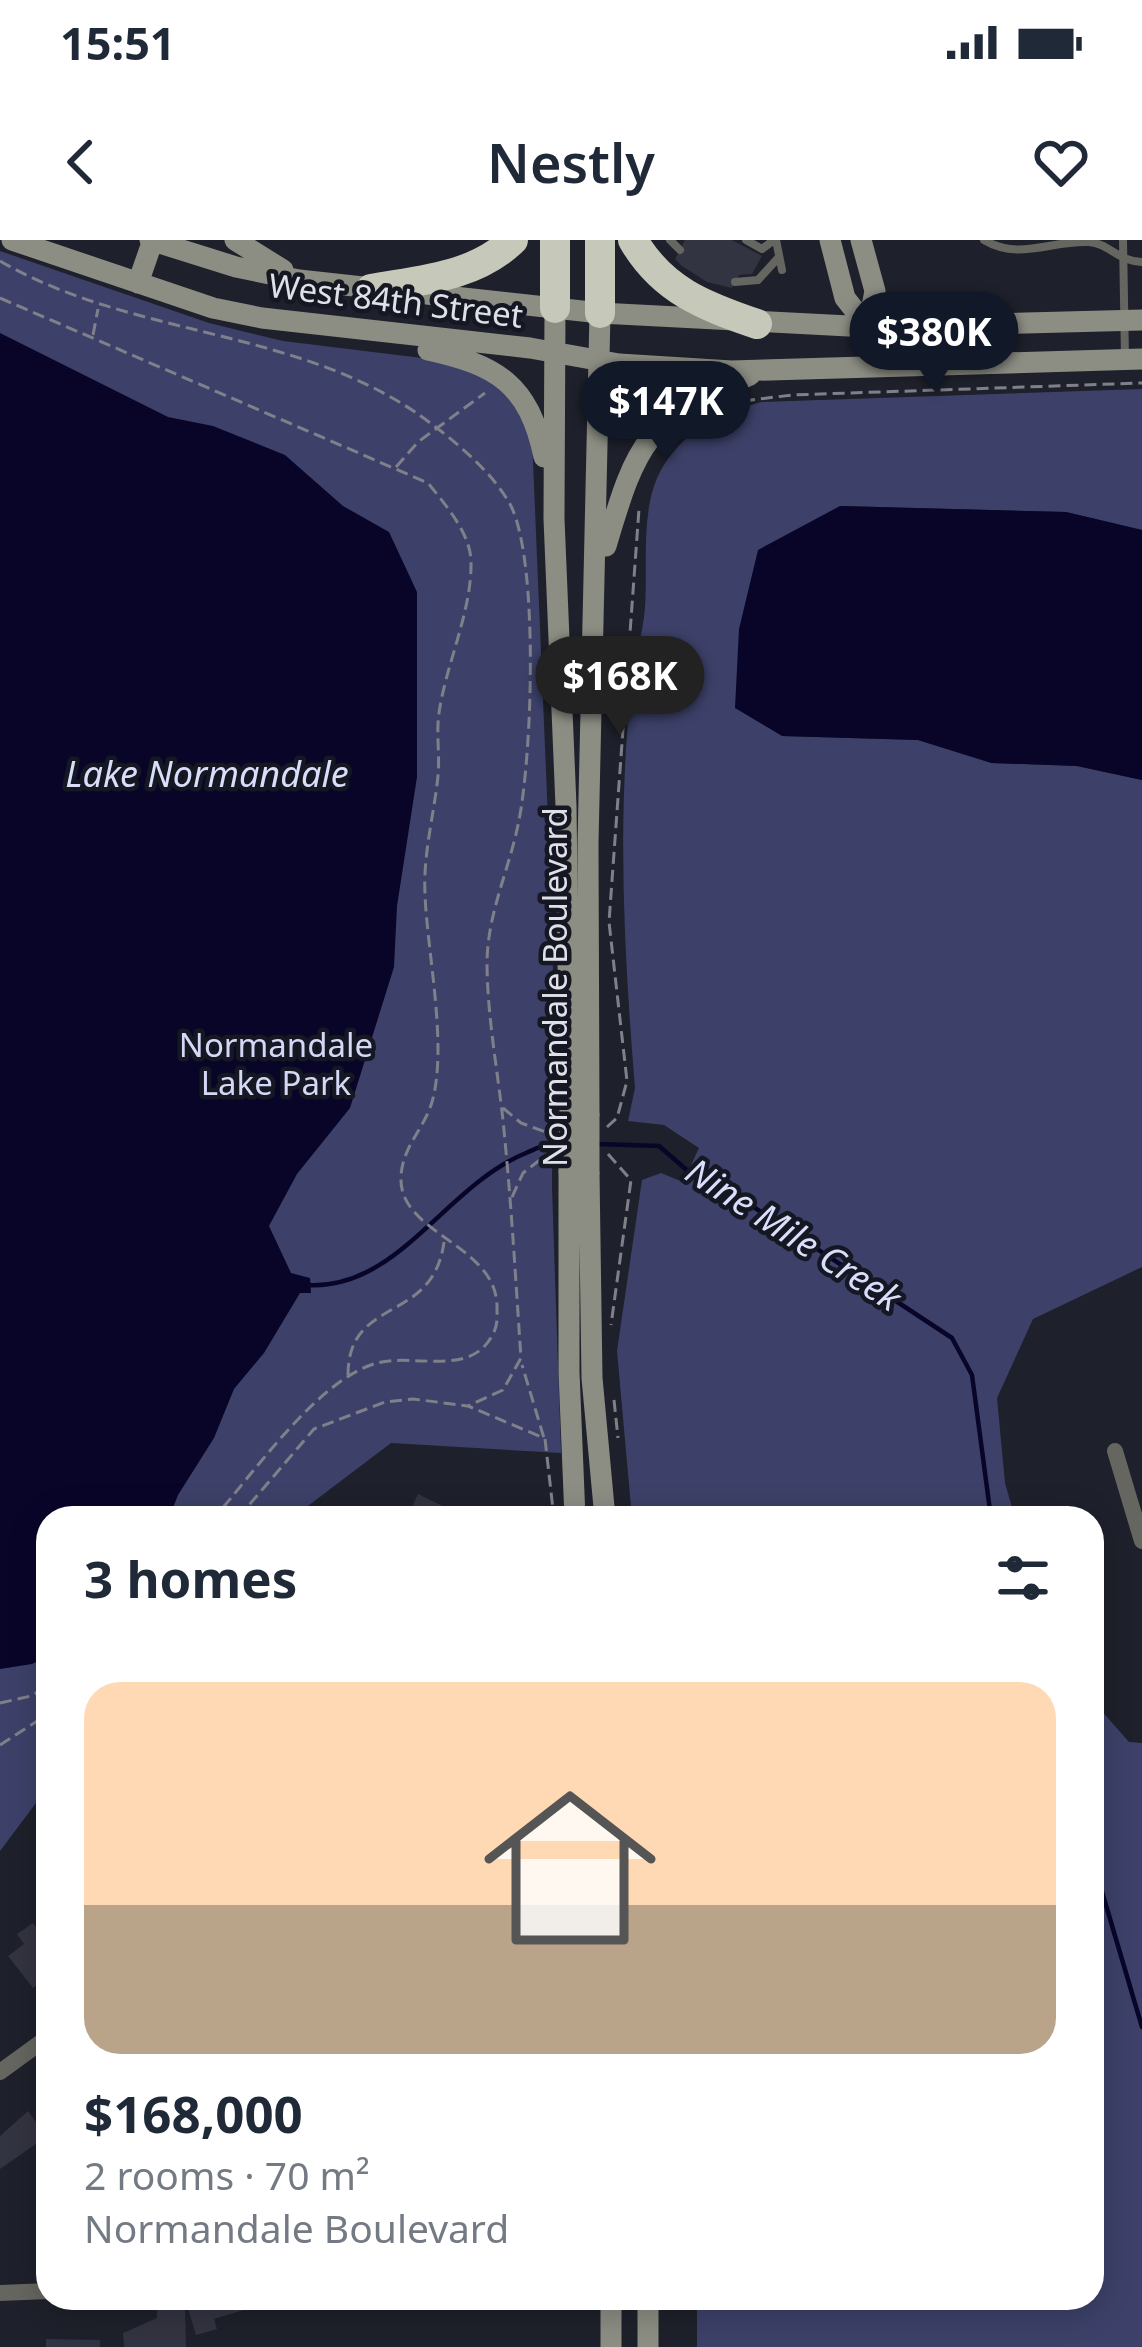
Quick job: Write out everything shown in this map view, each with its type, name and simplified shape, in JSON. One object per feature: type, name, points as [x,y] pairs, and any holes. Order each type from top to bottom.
[{"type":"highway","points":[[371,290],[456,273],[481,264],[513,240]]},
{"type":"highway","name":"Normandale Boulevard","points":[[555,240],[555,308]]},
{"type":"highway","name":"Normandale Boulevard","points":[[600,240],[600,314]]},
{"type":"highway","points":[[633,240],[649,267],[671,286],[700,305],[757,324]]},
{"type":"main road","name":"West 84th Street","points":[[12,240],[229,311],[601,361],[695,371],[1134,360]]},
{"type":"main road","points":[[235,240],[299,280]]},
{"type":"main road","points":[[830,240],[845,298],[868,328]]},
{"type":"main road","points":[[861,240],[875,290],[868,328],[872,367]]},
{"type":"main road","name":"West 84th Street","points":[[161,242],[299,280],[600,314],[868,328],[1134,320]]},
{"type":"main road","points":[[149,286],[161,242]]},
{"type":"main road","name":"Normandale Boulevard","points":[[555,308],[554,518],[579,1114]]},
{"type":"main road","name":"Normandale Boulevard","points":[[575,1506],[569,1372],[597,576],[600,314]]},
{"type":"main road","points":[[334,328],[474,361],[502,377],[529,408],[539,433],[554,518]]},
{"type":"main road","points":[[597,576],[630,470],[654,429],[693,401],[762,370]]},
{"type":"main road","name":"Normandale Boulevard","points":[[579,1172],[604,1506]]},
{"type":"main road","points":[[611,2310],[611,2347]]},
{"type":"main road","points":[[648,2310],[648,2347]]},
{"type":"street","points":[[1115,1451],[1142,1540]]},
{"type":"street","points":[[0,2072],[36,2046]]},
{"type":"street","points":[[0,2293],[36,2292]]},
{"type":"lane","points":[[670,240],[680,250]]},
{"type":"lane","points":[[746,240],[762,249],[775,240],[782,270]]},
{"type":"lane","points":[[983,240],[1000,250],[1087,241],[1105,247],[1124,262],[1142,262]]},
{"type":"lane","points":[[1123,240],[1134,320],[1134,360]]},
{"type":"lane","points":[[735,282],[758,280],[779,257]]},
{"type":"path","points":[[0,261],[42,285],[99,306],[337,370],[437,429],[495,482],[510,505],[525,550],[530,739],[519,821],[499,886],[487,956],[521,1358],[544,1438],[552,1506]]},
{"type":"path","points":[[0,298],[428,484],[450,510],[471,555],[439,713],[439,772],[424,890],[436,998],[432,1102],[404,1155],[401,1171],[406,1200],[444,1240],[476,1261],[496,1288],[496,1328],[484,1349],[459,1360],[379,1363],[348,1376],[299,1420],[224,1506]]},
{"type":"path","points":[[93,337],[99,306]]},
{"type":"path","points":[[728,404],[792,394],[1142,383]]},
{"type":"path","points":[[393,470],[437,429]]},
{"type":"path","points":[[612,899],[623,677],[636,597],[641,494]]},
{"type":"path","points":[[348,1376],[348,1365],[368,1321],[423,1293],[438,1270],[444,1240]]},
{"type":"path","points":[[468,1406],[503,1390],[521,1358]]},
{"type":"path","points":[[248,1506],[297,1445],[337,1417],[385,1402],[413,1399],[468,1406],[544,1438]]},
{"type":"path","points":[[0,1703],[36,1693]]},
{"type":"path","points":[[0,1745],[36,1722]]},
{"type":"green space","name":"Normandale Lake Park","points":[[0,251],[209,323],[283,341],[471,364],[510,394],[532,438],[553,938],[552,1188],[561,1453],[391,1443],[308,1506],[36,1506],[36,1803],[0,1851]]},
{"type":"green space","points":[[1142,389],[1142,530],[1066,512],[840,506],[782,736],[918,740],[991,763],[1077,766],[1142,780],[1142,1267],[1033,1319],[997,1398],[1012,1506],[631,1506],[617,1351],[642,1180],[661,1173],[683,1182],[699,1148],[664,1125],[628,1121],[635,1088],[625,938],[624,788],[631,688],[645,607],[647,520],[660,472],[679,446],[703,426],[761,402]]},
{"type":"green space","points":[[1104,1714],[1129,1742],[1142,1743],[1142,2347],[697,2347],[697,2310],[1104,2310]]},
{"type":"water","name":"Lake Normandale","points":[[0,333],[168,417],[213,426],[285,455],[343,506],[389,532],[417,592],[417,777],[397,906],[394,967],[350,1108],[297,1174],[269,1226],[291,1273],[310,1278],[311,1293],[300,1293],[264,1353],[234,1389],[214,1438],[174,1506],[36,1506],[36,1662],[0,1669]]},
{"type":"water","points":[[840,506],[1066,512],[1142,530],[1142,780],[1077,766],[992,763],[918,740],[782,736],[735,708],[739,629],[758,550]]},
{"type":"building","points":[[685,240],[732,240],[762,256],[752,274],[739,275],[732,288],[707,282],[675,259]]},
{"type":"building","points":[[418,1494],[442,1506],[412,1506]]},
{"type":"building","points":[[33,1923],[36,1927],[33,1988],[8,1956],[24,1944],[17,1934]]},
{"type":"building","points":[[28,2111],[36,2123],[36,2144],[0,2169],[0,2136]]},
{"type":"building","points":[[157,2310],[185,2310],[186,2347],[124,2347],[123,2333],[157,2318]]},
{"type":"building","points":[[188,2310],[244,2310],[214,2319],[217,2329],[196,2335]]},
{"type":"building","points":[[46,2339],[100,2340],[100,2347],[46,2347]]},
{"type":"waterway","name":"Nine Mile Creek","points":[[308,1285],[340,1282],[369,1271],[497,1168],[539,1147],[561,1142]]},
{"type":"waterway","name":"Nine Mile Creek","points":[[597,1144],[659,1146],[688,1171],[752,1206],[952,1338],[972,1375],[989,1506]]},
{"type":"waterway","name":"Nine Mile Creek","points":[[1104,1899],[1142,2027]]}]
